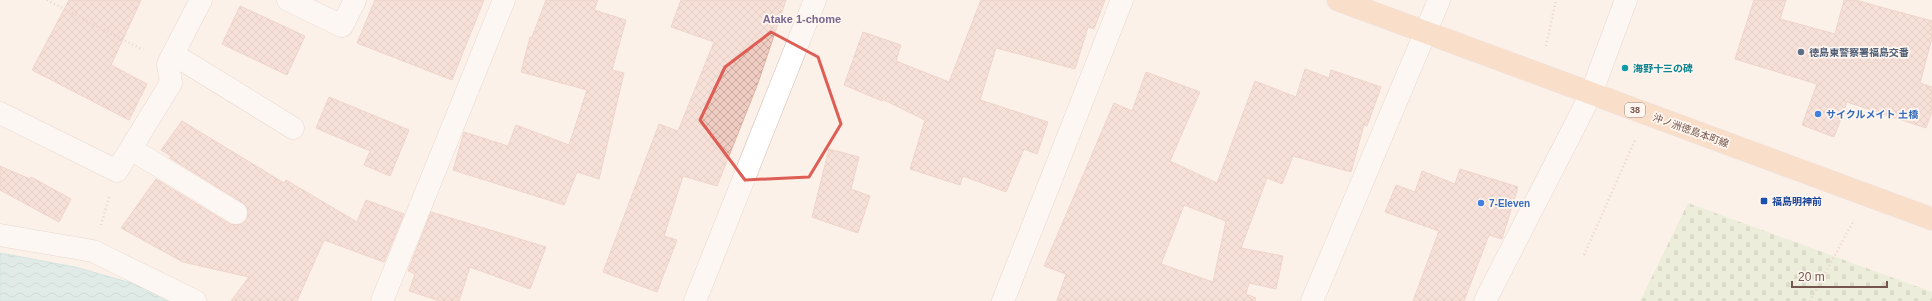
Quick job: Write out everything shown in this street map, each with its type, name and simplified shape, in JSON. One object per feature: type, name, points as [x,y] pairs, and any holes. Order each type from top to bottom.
[{"type":"main road","name":"沖ノ洲徳島本町線","points":[[1338,0],[1932,219]]},
{"type":"street","points":[[0,113],[117,171],[171,83],[171,59],[201,0]]},
{"type":"street","points":[[288,0],[342,26],[355,0]]},
{"type":"street","points":[[382,301],[504,0]]},
{"type":"street","points":[[695,301],[815,0]]},
{"type":"street","points":[[1003,301],[1122,0]]},
{"type":"street","points":[[1312,301],[1439,0]]},
{"type":"street","points":[[1485,301],[1592,94],[1626,0]]},
{"type":"street","points":[[171,59],[292,128]]},
{"type":"street","points":[[131,149],[236,213]]},
{"type":"street","points":[[0,235],[93,251],[195,301]]},
{"type":"path","points":[[46,0],[171,59]]},
{"type":"path","points":[[1539,74],[1556,0]]},
{"type":"path","points":[[1584,256],[1647,114]]},
{"type":"path","points":[[93,251],[117,171]]},
{"type":"path","points":[[1810,301],[1868,196]]},
{"type":"highlighted area","points":[[771,32],[818,57],[841,124],[809,177],[745,180],[700,120],[725,67]]},
{"type":"green space","points":[[1688,203],[1932,292],[1932,301],[1640,301]]},
{"type":"water","points":[[0,253],[75,267],[135,284],[171,301],[0,301]]},
{"type":"building","points":[[69,0],[141,0],[111,65],[147,84],[129,120],[32,70]]},
{"type":"building","points":[[375,0],[484,0],[452,80],[357,43]]},
{"type":"building","points":[[546,0],[598,0],[594,10],[626,20],[612,70],[624,73],[599,179],[577,172],[564,205],[453,170],[464,132],[508,146],[516,125],[569,145],[587,90],[521,72],[530,37],[532,37]]},
{"type":"building","points":[[681,0],[786,0],[758,83],[717,186],[683,176],[664,236],[677,240],[657,292],[603,272],[659,124],[678,131],[714,42],[671,27]]},
{"type":"building","points":[[981,0],[1105,0],[1094,29],[1088,27],[1075,69],[996,48],[980,100],[1048,122],[1037,154],[1024,149],[1006,192],[963,176],[960,185],[910,169],[925,120],[882,99],[882,101],[844,85],[863,32],[901,45],[896,61],[949,82]]},
{"type":"building","points":[[1754,0],[1786,0],[1780,19],[1835,34],[1844,0],[1855,0],[1932,21],[1932,38],[1920,83],[1932,87],[1932,111],[1926,128],[1847,102],[1834,137],[1802,125],[1817,84],[1735,59]]},
{"type":"building","points":[[240,6],[305,36],[287,75],[222,44]]},
{"type":"building","points":[[1305,69],[1329,78],[1331,70],[1381,87],[1367,126],[1364,125],[1351,172],[1293,156],[1282,184],[1267,178],[1241,248],[1283,256],[1276,289],[1249,283],[1246,294],[1256,298],[1255,301],[1057,301],[1066,274],[1044,266],[1114,103],[1132,111],[1146,72],[1200,92],[1170,161],[1217,183],[1255,81],[1296,97]],"holes":[[[1184,205],[1226,221],[1213,282],[1161,264]]]},
{"type":"building","points":[[329,97],[409,130],[390,176],[364,165],[370,151],[316,128]]},
{"type":"building","points":[[182,121],[284,183],[286,180],[357,222],[366,200],[404,214],[384,262],[324,240],[297,301],[231,301],[249,277],[183,262],[121,228],[156,179],[230,224],[242,224],[247,219],[247,207],[243,203],[170,158],[171,156],[161,150]]},
{"type":"building","points":[[829,149],[859,157],[851,189],[870,196],[858,233],[812,217]]},
{"type":"building","points":[[0,166],[30,179],[31,177],[71,199],[59,222],[0,190]]},
{"type":"building","points":[[1460,169],[1518,187],[1502,239],[1489,235],[1464,301],[1413,301],[1439,231],[1385,212],[1396,185],[1415,192],[1422,171],[1455,184]]},
{"type":"building","points":[[431,212],[546,247],[530,289],[470,267],[459,301],[440,301],[409,291],[415,274],[408,271]]},
{"type":"place","name":"徳島東警察署福島交番","points":[[1801,52]]},
{"type":"place","name":"海野十三の碑","points":[[1625,68]]},
{"type":"place","name":"サイクルメイト 土橋","points":[[1818,114]]},
{"type":"place","name":"福島明神前","points":[[1764,201]]},
{"type":"place","name":"7-Eleven","points":[[1481,203]]},
{"type":"district","name":"Atake 1-chome","points":[[802,19]]}]
